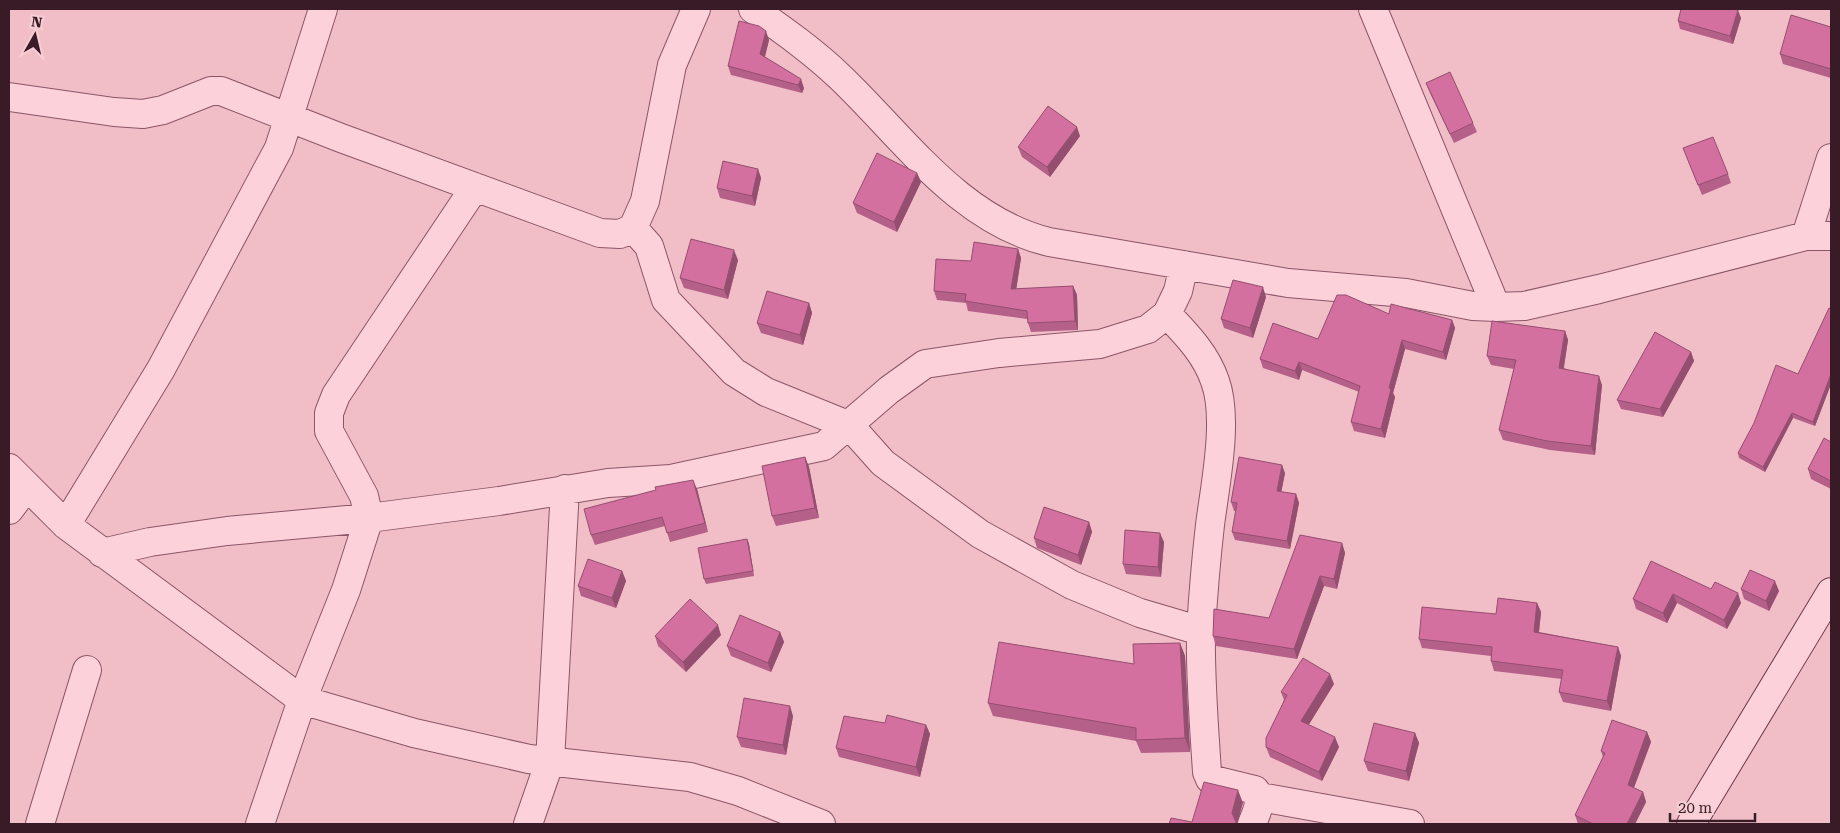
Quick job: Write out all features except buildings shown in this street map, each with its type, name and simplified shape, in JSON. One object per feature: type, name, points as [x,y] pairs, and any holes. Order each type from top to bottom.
[{"type":"street","points":[[66,526],[161,369],[279,148],[322,9]]},
{"type":"street","points":[[9,97],[114,112],[143,114],[163,110],[211,91],[221,91],[600,233],[620,234],[633,228],[645,201],[672,65],[696,9]]},
{"type":"street","points":[[754,9],[840,77],[886,127],[951,189],[998,222],[1026,236],[1049,242],[1288,283],[1406,293],[1473,306],[1496,307],[1524,306],[1598,289],[1819,236],[1831,158]]},
{"type":"street","points":[[1373,9],[1496,307]]},
{"type":"street","points":[[260,824],[302,700],[346,590],[368,518],[364,496],[330,431],[329,412],[336,395],[475,187]]},
{"type":"street","points":[[633,228],[649,246],[666,300],[734,372],[766,392],[850,426],[883,463],[980,534],[1072,585],[1140,613],[1202,631]]},
{"type":"street","points":[[102,553],[150,542],[227,531],[368,518],[499,501],[608,483],[671,479],[824,446],[850,426],[889,390],[925,364],[999,353],[1100,344],[1148,329],[1167,314],[1178,291],[1184,265]]},
{"type":"street","points":[[1167,314],[1199,349],[1216,382],[1220,401],[1220,443],[1207,552],[1202,631],[1201,673],[1207,772],[1210,779],[1255,790],[1260,797],[1410,824]]},
{"type":"street","points":[[18,477],[66,526],[302,700],[414,733],[529,759],[690,777],[738,791],[821,824]]},
{"type":"street","points":[[9,510],[18,477]]},
{"type":"street","points":[[528,824],[550,761],[565,489]]},
{"type":"street","points":[[1691,824],[1831,592]]},
{"type":"street","points":[[40,824],[87,670]]},
{"type":"street","points":[[1252,824],[1260,797]]}]
